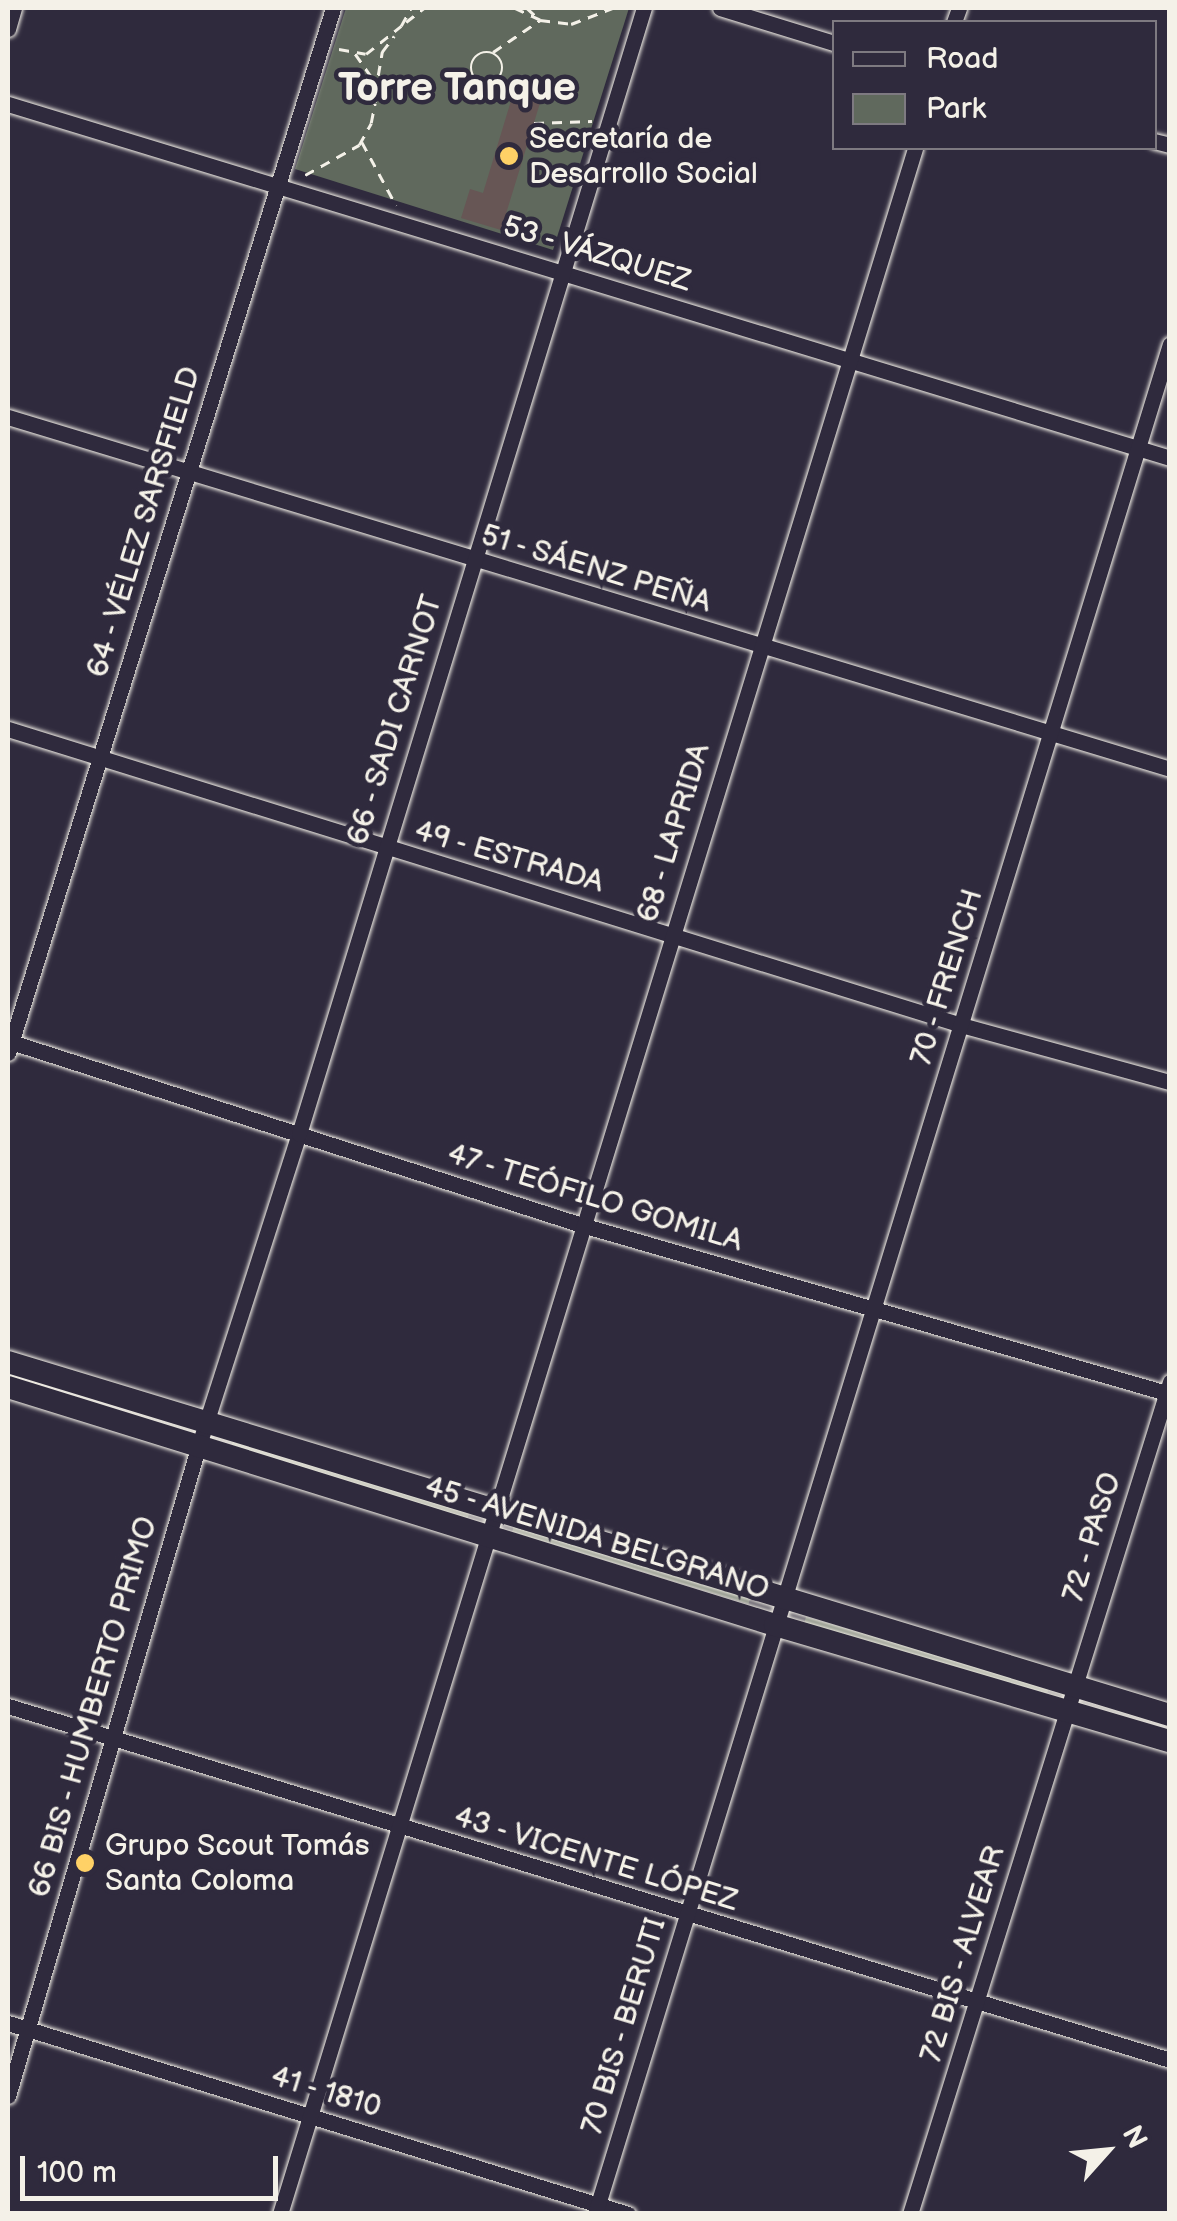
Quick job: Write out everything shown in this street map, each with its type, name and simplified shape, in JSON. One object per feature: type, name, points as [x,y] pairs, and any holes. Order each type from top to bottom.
[{"type":"main road","name":"45 - AVENIDA BELGRANO","points":[[8,1362],[207,1423],[775,1625],[1170,1741]]},
{"type":"main road","name":"45 - AVENIDA BELGRANO","points":[[8,1388],[198,1448],[782,1599],[1170,1714]]},
{"type":"street","points":[[8,29],[14,8]]},
{"type":"street","name":"64 - VÉLEZ SARSFIELD","points":[[9,1045],[281,186],[333,8]]},
{"type":"street","name":"66 - SADI CARNOT","points":[[198,1448],[299,1134],[644,8]]},
{"type":"street","points":[[720,8],[832,42]]},
{"type":"street","name":"53 - VÁZQUEZ","points":[[8,104],[1170,458]]},
{"type":"street","name":"68 - LAPRIDA","points":[[280,2214],[915,150]]},
{"type":"street","name":"70 - FRENCH","points":[[775,1625],[1170,344]]},
{"type":"street","name":"51 - SÁENZ PEÑA","points":[[8,417],[1170,770]]},
{"type":"street","name":"49 - ESTRADA","points":[[8,729],[384,849],[672,933],[961,1025],[1170,1082]]},
{"type":"street","name":"47 - TEÓFILO GOMILA","points":[[9,1045],[585,1226],[872,1310],[1168,1390]]},
{"type":"street","name":"72 - PASO","points":[[1068,1709],[1168,1390]]},
{"type":"street","name":"66 BIS - HUMBERTO PRIMO","points":[[8,2096],[198,1448]]},
{"type":"street","name":"70 BIS - BERUTI","points":[[596,2209],[775,1625]]},
{"type":"street","name":"43 - VICENTE LÓPEZ","points":[[8,1706],[687,1917],[979,2000],[1170,2060]]},
{"type":"street","name":"72 BIS - ALVEAR","points":[[910,2214],[1068,1709]]},
{"type":"street","name":"41 - 1810","points":[[8,2023],[596,2209],[628,2214]]},
{"type":"path","points":[[281,186],[361,140],[371,123],[382,52],[411,8]]},
{"type":"path","points":[[322,44],[366,54],[424,8]]},
{"type":"path","points":[[514,8],[540,20],[571,24],[613,8]]},
{"type":"path","points":[[527,8],[540,20]]},
{"type":"path","points":[[492,53],[500,60],[502,74],[491,84],[481,83],[472,71],[474,60],[492,53],[540,20]]},
{"type":"path","points":[[354,54],[371,77],[374,99]]},
{"type":"path","points":[[534,123],[609,120]]},
{"type":"path","points":[[361,140],[407,225]]},
{"type":"green space","points":[[346,8],[629,8],[553,250],[295,169]]},
{"type":"green space","points":[[233,1441],[469,1513],[467,1520],[231,1448]]},
{"type":"green space","points":[[514,1526],[750,1598],[748,1604],[512,1532]]},
{"type":"green space","points":[[806,1617],[1049,1687],[1047,1693],[804,1624]]},
{"type":"building","name":"Secretaría de Desarrollo Social","points":[[513,94],[540,103],[501,230],[461,218],[470,189],[483,193]]},
{"type":"place","name":"Secretaría de Desarrollo Social","points":[[509,156]]},
{"type":"place","name":"Grupo Scout Tomás Santa Coloma","points":[[85,1863]]},
{"type":"district","name":"Torre Tanque","points":[[457,88]]}]
